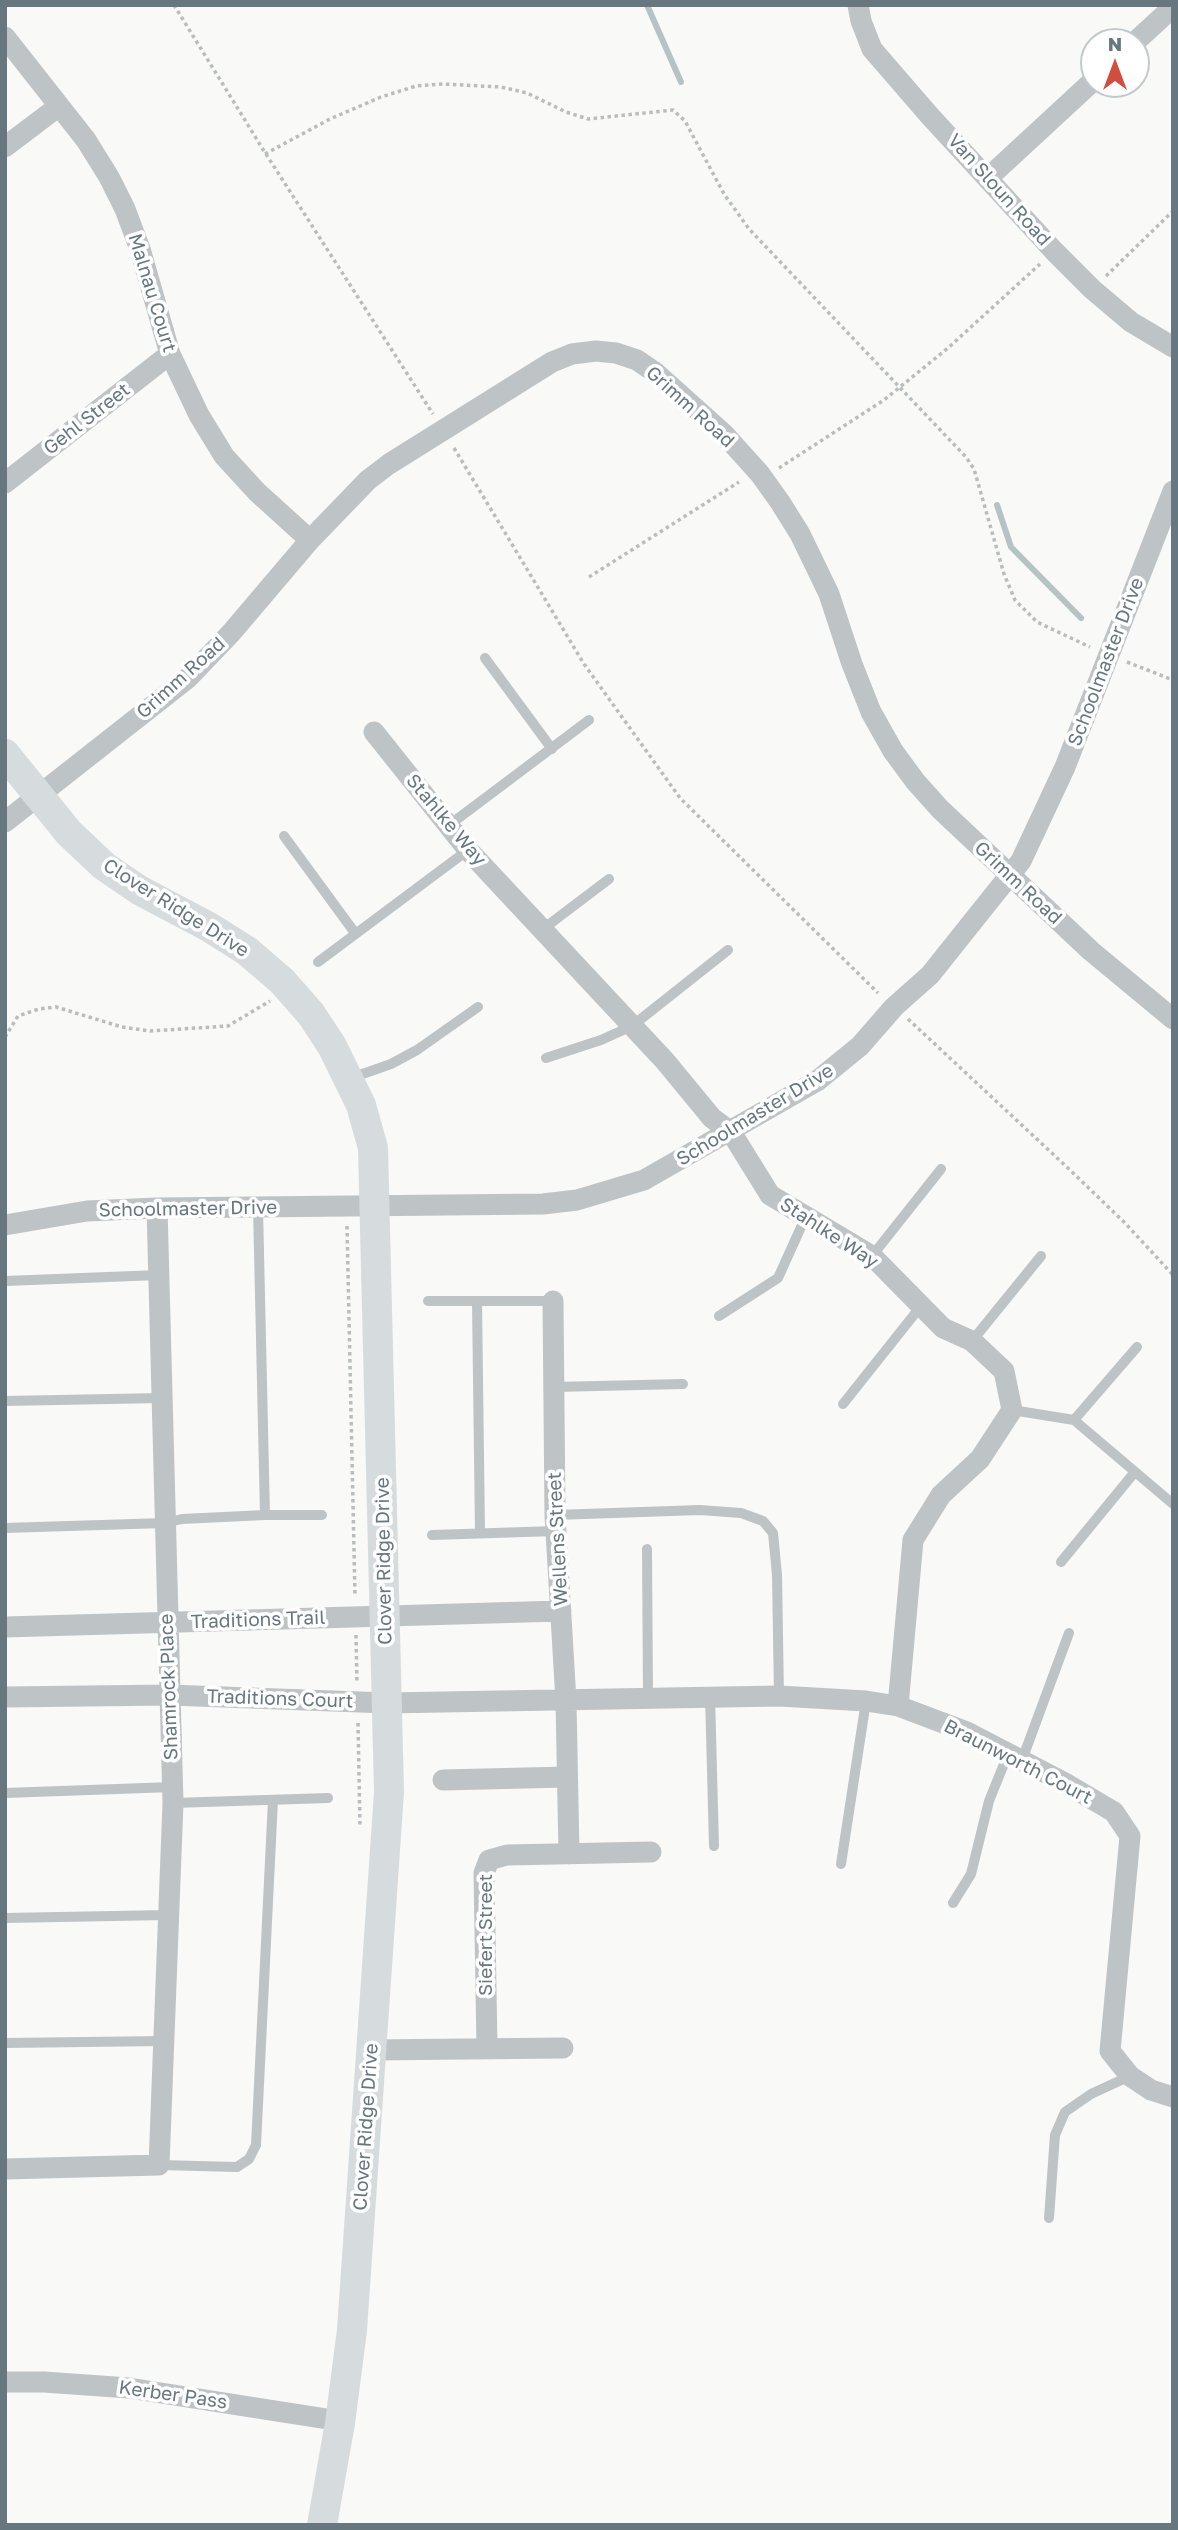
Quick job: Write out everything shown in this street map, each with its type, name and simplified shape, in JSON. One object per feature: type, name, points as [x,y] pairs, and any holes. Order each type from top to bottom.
[{"type":"street","name":"Van Sloun Road","points":[[858,5],[872,49],[929,115],[1092,289],[1131,322],[1173,347]]},
{"type":"street","points":[[1150,28],[1173,7]]},
{"type":"street","name":"Malnau Court","points":[[5,37],[86,140],[125,208],[140,248],[170,354],[199,415],[224,456],[257,492],[310,540]]},
{"type":"street","points":[[989,177],[1080,93]]},
{"type":"street","points":[[5,147],[59,106]]},
{"type":"street","name":"Grimm Road","points":[[5,821],[188,678],[231,633],[310,540],[368,480],[552,362],[572,354],[596,351],[617,353],[637,360],[656,373],[724,434],[760,474],[800,534],[824,584],[871,712],[893,751],[940,809],[1091,951],[1173,1019]]},
{"type":"street","name":"Gehl Street","points":[[5,483],[170,354]]},
{"type":"street","name":"Schoolmaster Drive","points":[[5,1225],[87,1210],[543,1203],[576,1200],[644,1180],[817,1081],[860,1046],[894,1007],[930,975],[1021,861],[1065,767],[1173,491]]},
{"type":"street","name":"Stahlke Way","points":[[374,732],[468,850],[632,1026],[712,1118],[730,1132],[770,1195],[872,1256],[943,1328],[972,1341],[1004,1371],[1012,1410]]},
{"type":"street","name":"Clover Ridge Drive","points":[[5,754],[69,833],[104,866],[139,890],[247,951],[282,981],[311,1014],[332,1046],[361,1105],[373,1148],[389,1792],[352,2330],[341,2421],[322,2525]]},
{"type":"street","name":"Shamrock Place","points":[[157,1208],[173,1795],[159,2165]]},
{"type":"street","name":"Wellens Street","points":[[553,1301],[556,1523],[568,1777]]},
{"type":"street","points":[[898,1706],[913,1540],[941,1495],[980,1459],[1012,1410]]},
{"type":"street","points":[[385,1615],[561,1611]]},
{"type":"street","name":"Traditions Trail","points":[[5,1627],[385,1615]]},
{"type":"street","name":"Traditions Court","points":[[5,1697],[169,1695],[387,1703]]},
{"type":"street","name":"Braunworth Court","points":[[387,1703],[566,1701],[710,1695],[779,1696],[866,1701],[898,1706],[967,1732],[1114,1812],[1130,1836],[1110,2051],[1130,2076],[1150,2090],[1173,2097]]},
{"type":"street","points":[[443,1780],[568,1777],[569,1854]]},
{"type":"street","name":"Siefert Street","points":[[487,2048],[484,1873],[489,1860],[507,1855],[651,1852]]},
{"type":"street","points":[[372,2050],[563,2048]]},
{"type":"street","points":[[5,2169],[159,2165]]},
{"type":"street","name":"Kerber Pass","points":[[5,2382],[129,2388],[341,2421]]},
{"type":"lane","points":[[485,658],[552,749]]},
{"type":"lane","points":[[448,826],[589,720]]},
{"type":"lane","points":[[284,836],[355,933]]},
{"type":"lane","points":[[318,962],[468,850]]},
{"type":"lane","points":[[542,929],[609,879]]},
{"type":"lane","points":[[546,1058],[601,1040],[632,1026],[728,950]]},
{"type":"lane","points":[[349,1079],[391,1064],[417,1050],[478,1007]]},
{"type":"lane","points":[[872,1256],[941,1170]]},
{"type":"lane","points":[[258,1208],[265,1515]]},
{"type":"lane","points":[[719,1316],[778,1278],[806,1216]]},
{"type":"lane","points":[[972,1341],[1041,1256]]},
{"type":"lane","points":[[5,1281],[159,1275]]},
{"type":"lane","points":[[428,1301],[553,1301]]},
{"type":"lane","points":[[477,1301],[480,1533]]},
{"type":"lane","points":[[843,1404],[921,1306]]},
{"type":"lane","points":[[1074,1420],[1137,1347]]},
{"type":"lane","points":[[554,1387],[684,1384]]},
{"type":"lane","points":[[5,1401],[162,1398]]},
{"type":"lane","points":[[1012,1410],[1074,1420],[1173,1504]]},
{"type":"lane","points":[[1061,1562],[1134,1473]]},
{"type":"lane","points":[[432,1535],[480,1533],[700,1510],[740,1513],[763,1521],[773,1533],[777,1576],[779,1696]]},
{"type":"lane","points":[[5,1528],[165,1523],[182,1519],[265,1515],[322,1515]]},
{"type":"lane","points":[[647,1549],[648,1698]]},
{"type":"lane","points":[[953,1903],[971,1874],[989,1801],[1015,1757],[1069,1633]]},
{"type":"lane","points":[[710,1695],[714,1846]]},
{"type":"lane","points":[[841,1864],[866,1701]]},
{"type":"lane","points":[[5,1793],[173,1795],[274,1800],[328,1798]]},
{"type":"lane","points":[[159,2165],[237,2167],[248,2160],[256,2145],[274,1800]]},
{"type":"lane","points":[[5,1918],[168,1915]]},
{"type":"lane","points":[[5,2043],[164,2041]]},
{"type":"lane","points":[[1049,2218],[1055,2135],[1065,2112],[1091,2094],[1130,2076]]},
{"type":"path","points":[[174,5],[265,154],[444,430],[584,664],[680,798],[860,977],[1079,1179],[1173,1275]]},
{"type":"path","points":[[265,154],[330,119],[381,97],[416,86],[443,84],[501,87],[527,93],[566,112],[588,119],[673,110],[685,121],[724,194],[749,229],[966,457],[974,469],[1004,575],[1016,600],[1037,622],[1108,655],[1173,680]]},
{"type":"path","points":[[1092,289],[1173,211]]},
{"type":"path","points":[[589,577],[743,479],[777,469],[884,400],[948,348],[1055,251]]},
{"type":"path","points":[[262,994],[276,1007]]},
{"type":"path","points":[[5,1037],[18,1016],[39,1009],[55,1007],[122,1027],[150,1031],[228,1026],[270,1001]]},
{"type":"path","points":[[347,1219],[355,1607]]},
{"type":"path","points":[[356,1634],[357,1684]]},
{"type":"waterway","points":[[647,5],[681,82]]},
{"type":"waterway","points":[[997,505],[1011,547],[1081,618]]}]
